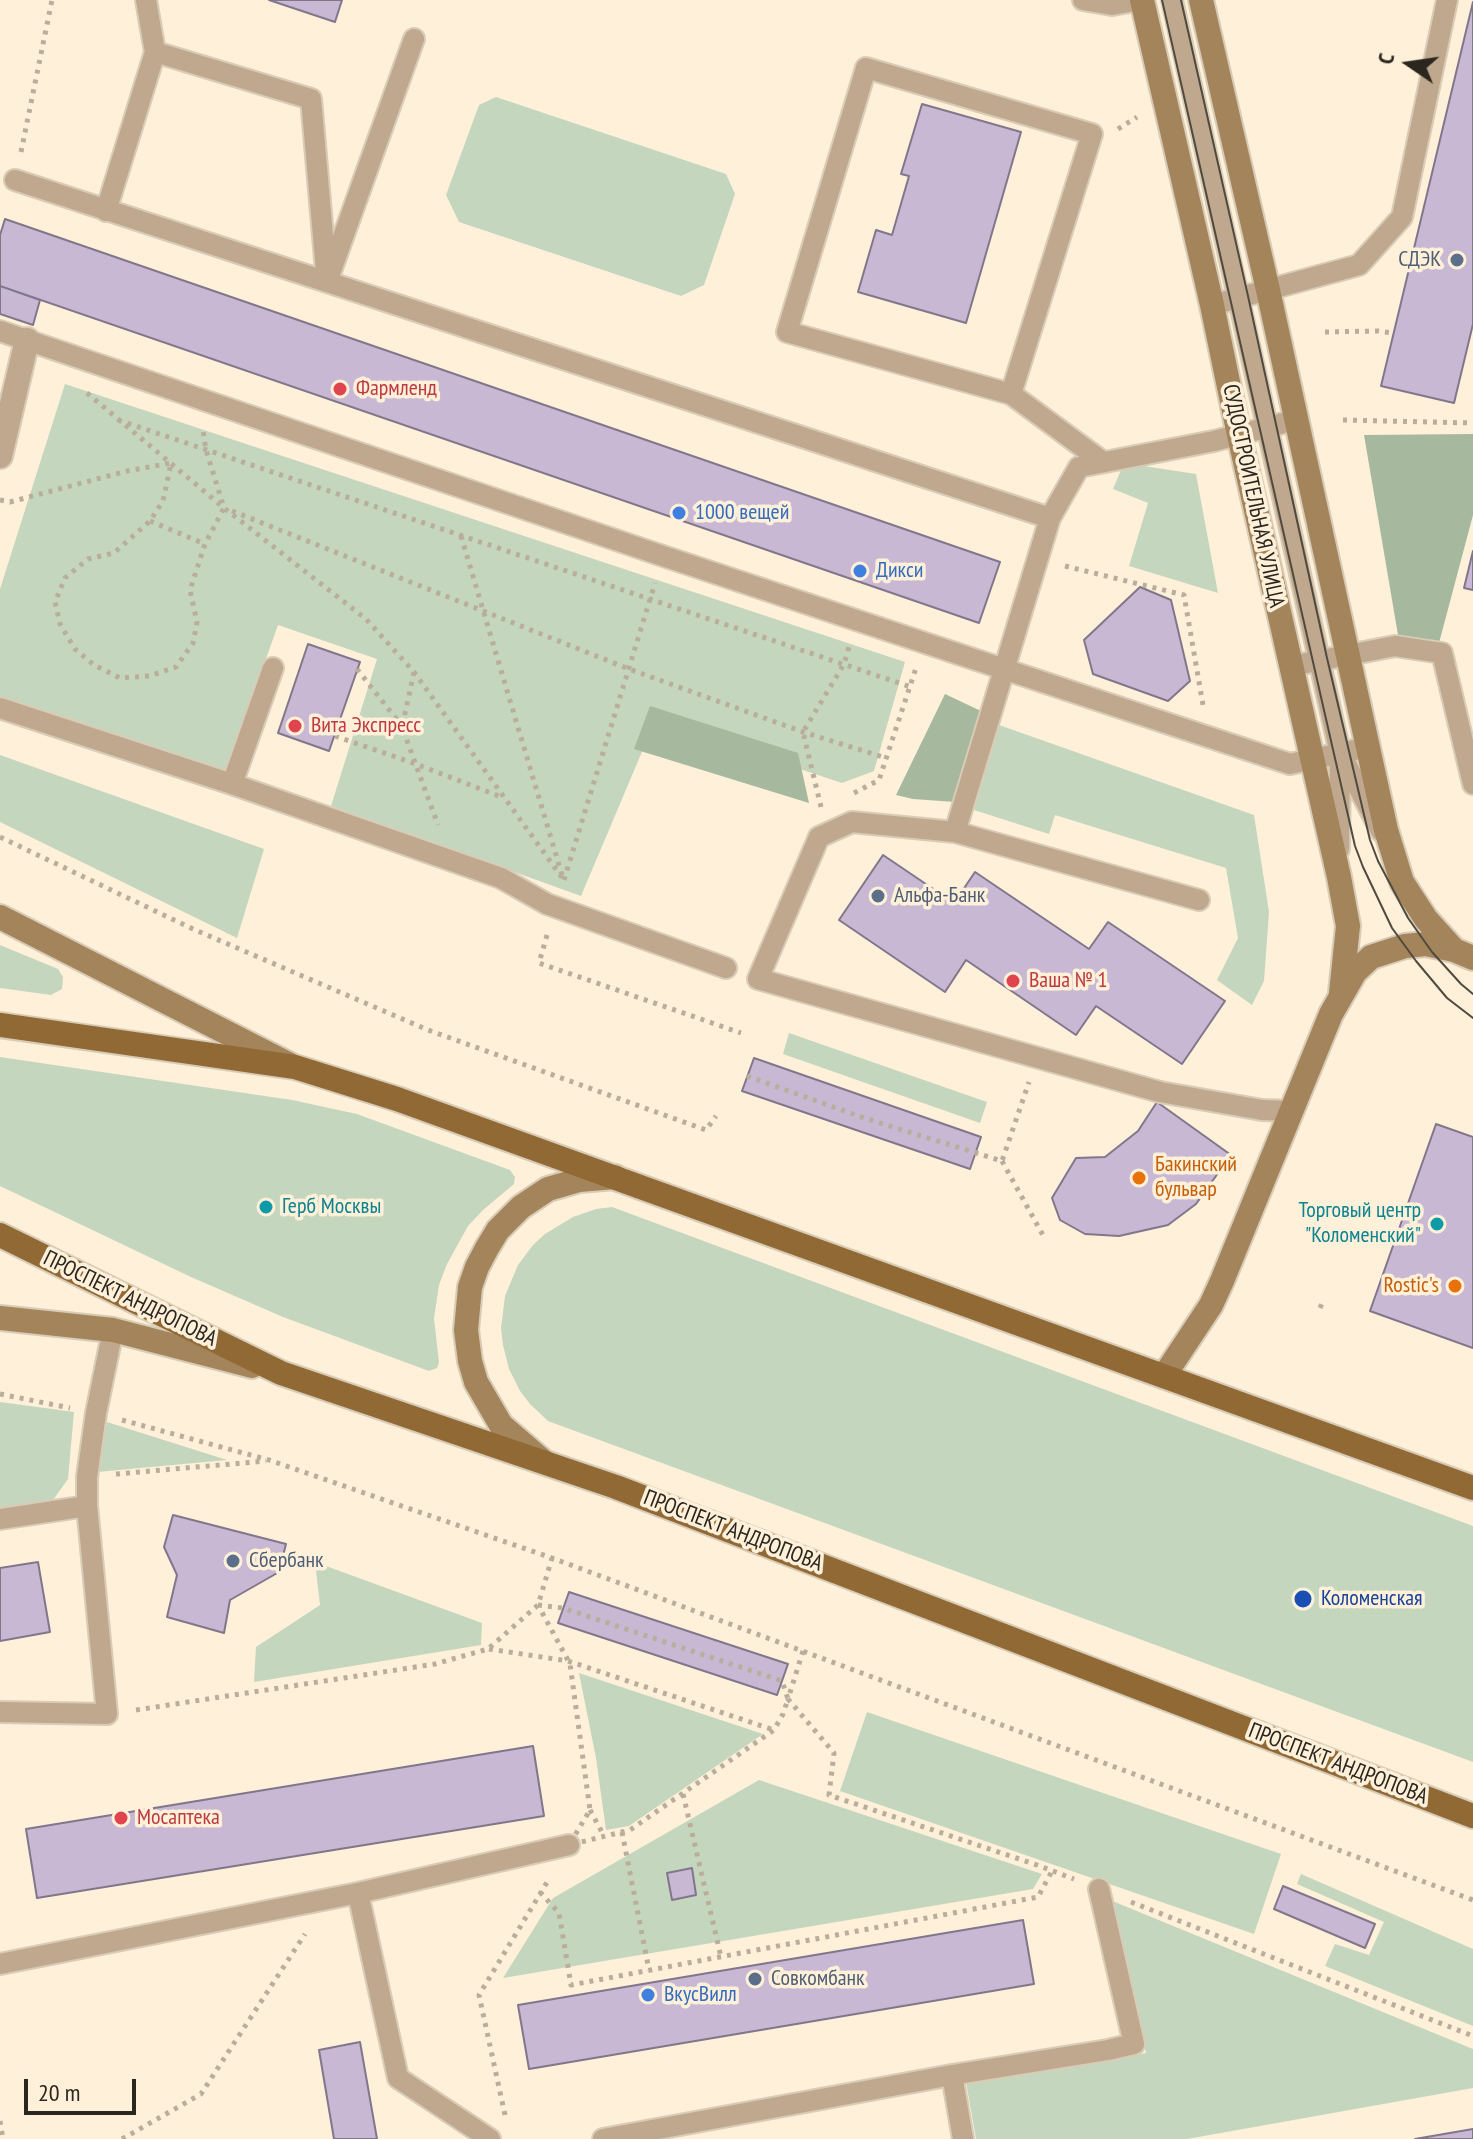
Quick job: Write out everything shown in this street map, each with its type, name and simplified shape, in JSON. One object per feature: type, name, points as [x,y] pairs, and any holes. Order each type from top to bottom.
[{"type":"main road","points":[[0,1025],[295,1067],[397,1099],[1473,1488]]},
{"type":"main road","name":"ПРОСПЕКТ АНДРОПОВА","points":[[0,1235],[281,1373],[544,1462],[768,1544],[1473,1816]]},
{"type":"street","name":"СУДОСТРОИТЕЛЬНАЯ УЛИЦА","points":[[1141,0],[1339,877],[1348,926],[1341,993]]},
{"type":"street","points":[[1201,0],[1393,855],[1402,882],[1426,919],[1464,954]]},
{"type":"street","points":[[0,456],[27,340]]},
{"type":"street","points":[[0,917],[295,1067]]},
{"type":"street","points":[[1164,1376],[1211,1305],[1310,1064],[1341,993],[1355,972],[1371,957],[1415,944],[1464,954]]},
{"type":"street","points":[[544,1462],[501,1425],[476,1382],[466,1330],[470,1287],[477,1267],[498,1230],[521,1207],[548,1189],[579,1180],[615,1177]]},
{"type":"street","points":[[0,1318],[113,1330],[281,1373]]},
{"type":"lane","points":[[106,211],[155,52],[146,0]]},
{"type":"lane","points":[[1083,0],[1112,5],[1141,0]]},
{"type":"lane","points":[[1172,0],[1340,753],[1339,877]]},
{"type":"lane","points":[[1212,305],[1359,265],[1402,217],[1447,0]]},
{"type":"lane","points":[[327,282],[414,39]]},
{"type":"lane","points":[[155,52],[311,99],[327,282]]},
{"type":"lane","points":[[1011,394],[1092,134],[866,68],[787,332],[1011,394],[1103,462]]},
{"type":"lane","points":[[15,180],[1050,518]]},
{"type":"lane","points":[[0,331],[1290,764],[1368,747]]},
{"type":"lane","points":[[955,832],[1050,518],[1079,467],[1239,435],[1295,420]]},
{"type":"lane","points":[[1291,666],[1395,646],[1442,653],[1473,784]]},
{"type":"lane","points":[[232,784],[273,668]]},
{"type":"lane","points":[[0,708],[232,784],[501,878],[556,907],[726,968]]},
{"type":"lane","points":[[1340,753],[1393,855]]},
{"type":"lane","points":[[1199,900],[955,832],[852,822],[819,837],[758,979],[1160,1092],[1262,1110],[1292,1111]]},
{"type":"lane","points":[[0,1712],[107,1714],[87,1506],[87,1477],[113,1330]]},
{"type":"lane","points":[[0,1519],[87,1506]]},
{"type":"lane","points":[[0,1964],[566,1851]]},
{"type":"lane","points":[[603,2139],[1134,2044],[1099,1889]]},
{"type":"lane","points":[[358,1893],[398,2078],[490,2139]]},
{"type":"lane","points":[[952,2075],[963,2139]]},
{"type":"path","points":[[15,180],[52,0]]},
{"type":"path","points":[[1325,332],[1393,333]]},
{"type":"path","points":[[84,390],[224,508],[366,619],[414,672],[564,880]]},
{"type":"path","points":[[171,463],[163,501],[150,521],[114,553],[88,559],[65,578],[55,602],[60,624],[75,649],[94,665],[120,678],[149,676],[176,667],[193,643],[197,622],[190,590],[205,544],[224,508],[206,450],[198,397]]},
{"type":"path","points":[[118,420],[911,687]]},
{"type":"path","points":[[1343,420],[1473,423]]},
{"type":"path","points":[[0,500],[10,502],[127,471],[171,463]]},
{"type":"path","points":[[224,508],[629,669],[803,732],[886,758]]},
{"type":"path","points":[[150,521],[205,544]]},
{"type":"path","points":[[461,536],[564,880]]},
{"type":"path","points":[[663,556],[539,963],[741,1033]]},
{"type":"path","points":[[1038,560],[1184,595],[1209,737]]},
{"type":"path","points":[[833,804],[821,810],[803,732],[844,664],[857,619]]},
{"type":"path","points":[[844,798],[879,780],[925,642]]},
{"type":"path","points":[[357,669],[402,727],[450,860]]},
{"type":"path","points":[[402,727],[414,672]]},
{"type":"path","points":[[335,736],[505,798]]},
{"type":"path","points":[[0,837],[193,929],[428,1030],[706,1130],[716,1116]]},
{"type":"path","points":[[1002,1161],[1038,1057]]},
{"type":"path","points":[[747,1076],[864,1118],[1002,1161],[1045,1239]]},
{"type":"path","points":[[1320,1308],[1324,1299]]},
{"type":"path","points":[[0,1394],[96,1413],[269,1460],[552,1558],[1473,1900]]},
{"type":"path","points":[[87,1477],[269,1460]]},
{"type":"path","points":[[488,1649],[538,1605],[552,1558]]},
{"type":"path","points":[[538,1605],[570,1664],[590,1809],[604,1837]]},
{"type":"path","points":[[538,1605],[563,1608],[782,1681],[788,1699]]},
{"type":"path","points":[[107,1714],[435,1664],[488,1649],[568,1661],[774,1730]]},
{"type":"path","points":[[566,1851],[630,1830],[774,1730],[783,1714],[803,1651]]},
{"type":"path","points":[[683,1794],[721,1957]]},
{"type":"path","points":[[566,1851],[590,1809]]},
{"type":"path","points":[[622,1832],[649,1970]]},
{"type":"path","points":[[508,2125],[479,1995],[555,1869]]},
{"type":"path","points":[[540,1892],[559,1913],[571,1985],[1038,1897],[1052,1871]]},
{"type":"path","points":[[122,2139],[201,2094],[327,1899]]},
{"type":"path","points":[[0,2121],[3,2139]]},
{"type":"green space","points":[[496,97],[726,174],[735,194],[704,285],[681,296],[459,222],[446,195],[479,105]]},
{"type":"green space","points":[[65,384],[905,662],[874,771],[842,783],[655,721],[581,896],[331,806],[377,659],[278,625],[225,774],[0,698],[0,589]]},
{"type":"green space","points":[[1473,434],[1473,515],[1439,643],[1398,635],[1364,435]]},
{"type":"green space","points":[[1124,463],[1196,474],[1218,593],[1129,566],[1148,503],[1113,489]]},
{"type":"green space","points":[[945,694],[983,712],[955,802],[896,795]]},
{"type":"green space","points":[[650,706],[798,753],[809,803],[634,749]]},
{"type":"green space","points":[[999,725],[1254,815],[1269,912],[1264,981],[1252,1005],[1217,980],[1238,938],[1226,868],[1055,815],[1049,834],[974,810]]},
{"type":"green space","points":[[0,755],[264,849],[237,938],[0,822]]},
{"type":"green space","points":[[0,945],[58,969],[63,977],[62,989],[51,995],[0,988]]},
{"type":"green space","points":[[789,1033],[987,1102],[980,1123],[783,1054]]},
{"type":"green space","points":[[0,1057],[292,1100],[357,1114],[510,1170],[515,1177],[514,1184],[468,1226],[439,1285],[434,1318],[437,1368],[429,1371],[283,1317],[0,1186]]},
{"type":"green space","points":[[612,1207],[1473,1526],[1473,1762],[548,1421],[520,1391],[509,1369],[501,1328],[505,1296],[518,1265],[545,1234],[573,1217]]},
{"type":"green space","points":[[0,1402],[74,1412],[68,1479],[48,1507],[0,1514]]},
{"type":"green space","points":[[107,1422],[227,1460],[97,1472]]},
{"type":"green space","points":[[315,1562],[482,1623],[481,1645],[254,1682],[256,1647],[320,1605]]},
{"type":"green space","points":[[579,1673],[763,1734],[629,1826],[606,1830]]},
{"type":"green space","points":[[867,1712],[1281,1854],[1254,1934],[840,1791]]},
{"type":"green space","points":[[759,1780],[1042,1874],[1033,1889],[503,1978],[553,1898]]},
{"type":"green space","points":[[1301,1874],[1473,1949],[1473,2026],[1325,1966],[1335,1944],[1369,1955],[1384,1922],[1297,1884]]},
{"type":"green space","points":[[1110,1900],[1473,2049],[1473,2088],[1187,2139],[976,2139],[966,2082],[1146,2053]]},
{"type":"building","points":[[269,0],[342,0],[335,22]]},
{"type":"building","points":[[1473,2],[1473,324],[1454,403],[1381,386]]},
{"type":"building","points":[[922,104],[1021,132],[966,323],[858,292],[876,230],[892,235],[909,176],[901,174]]},
{"type":"building","points":[[5,219],[1000,562],[979,623],[0,286],[0,235]]},
{"type":"building","points":[[0,286],[40,300],[33,325],[0,314]]},
{"type":"building","points":[[1473,551],[1473,590],[1464,588]]},
{"type":"building","points":[[1140,587],[1171,600],[1190,681],[1168,701],[1093,674],[1084,640]]},
{"type":"building","points":[[308,644],[360,662],[329,751],[278,733]]},
{"type":"building","points":[[883,855],[954,903],[975,872],[1089,949],[1108,922],[1225,1001],[1182,1064],[1096,1006],[1076,1035],[966,960],[945,992],[839,920]]},
{"type":"building","points":[[754,1058],[981,1137],[970,1169],[742,1091]]},
{"type":"building","name":"Бакинский бульвар","points":[[1157,1102],[1231,1155],[1196,1204],[1168,1225],[1119,1236],[1085,1234],[1060,1220],[1052,1198],[1076,1158],[1105,1157],[1138,1131]]},
{"type":"building","name":"Торговый центр \"Коломенский\"","points":[[1436,1124],[1473,1137],[1473,1348],[1370,1311]]},
{"type":"building","points":[[173,1515],[286,1544],[279,1572],[230,1600],[224,1633],[167,1617],[177,1575],[164,1547]]},
{"type":"building","points":[[38,1562],[50,1632],[0,1641],[0,1568]]},
{"type":"building","points":[[569,1592],[788,1664],[777,1695],[558,1623]]},
{"type":"building","points":[[533,1746],[544,1816],[37,1898],[26,1829]]},
{"type":"building","points":[[692,1868],[696,1895],[672,1900],[667,1873]]},
{"type":"building","points":[[1283,1886],[1375,1924],[1365,1948],[1274,1909]]},
{"type":"building","points":[[1023,1920],[1034,1984],[529,2069],[518,2005]]},
{"type":"building","points":[[360,2042],[377,2139],[334,2139],[319,2050]]},
{"type":"building","points":[[1473,2129],[1473,2139],[1415,2139]]},
{"type":"tram line","points":[[1162,0],[1355,846],[1392,928],[1447,998],[1473,1018]]},
{"type":"tram line","points":[[1181,0],[1370,840],[1408,918],[1432,952],[1473,994]]},
{"type":"place","name":"СДЭК","points":[[1457,260]]},
{"type":"place","name":"Фармленд","points":[[340,389]]},
{"type":"place","name":"1000 вещей","points":[[679,513]]},
{"type":"place","name":"Дикси","points":[[860,571]]},
{"type":"place","name":"Вита Экспресс","points":[[295,726]]},
{"type":"place","name":"Альфа-Банк","points":[[878,896]]},
{"type":"place","name":"Ваша № 1","points":[[1013,981]]},
{"type":"place","name":"Бакинский бульвар","points":[[1139,1178]]},
{"type":"place","name":"Герб Москвы","points":[[266,1207]]},
{"type":"place","name":"Торговый центр \"Коломенский\"","points":[[1437,1224]]},
{"type":"place","name":"Rostic's","points":[[1455,1286]]},
{"type":"place","name":"Сбербанк","points":[[233,1561]]},
{"type":"place","name":"Коломенская","points":[[1303,1599]]},
{"type":"place","name":"Мосаптека","points":[[121,1818]]},
{"type":"place","name":"Совкомбанк","points":[[755,1979]]},
{"type":"place","name":"ВкусВилл","points":[[648,1995]]}]
